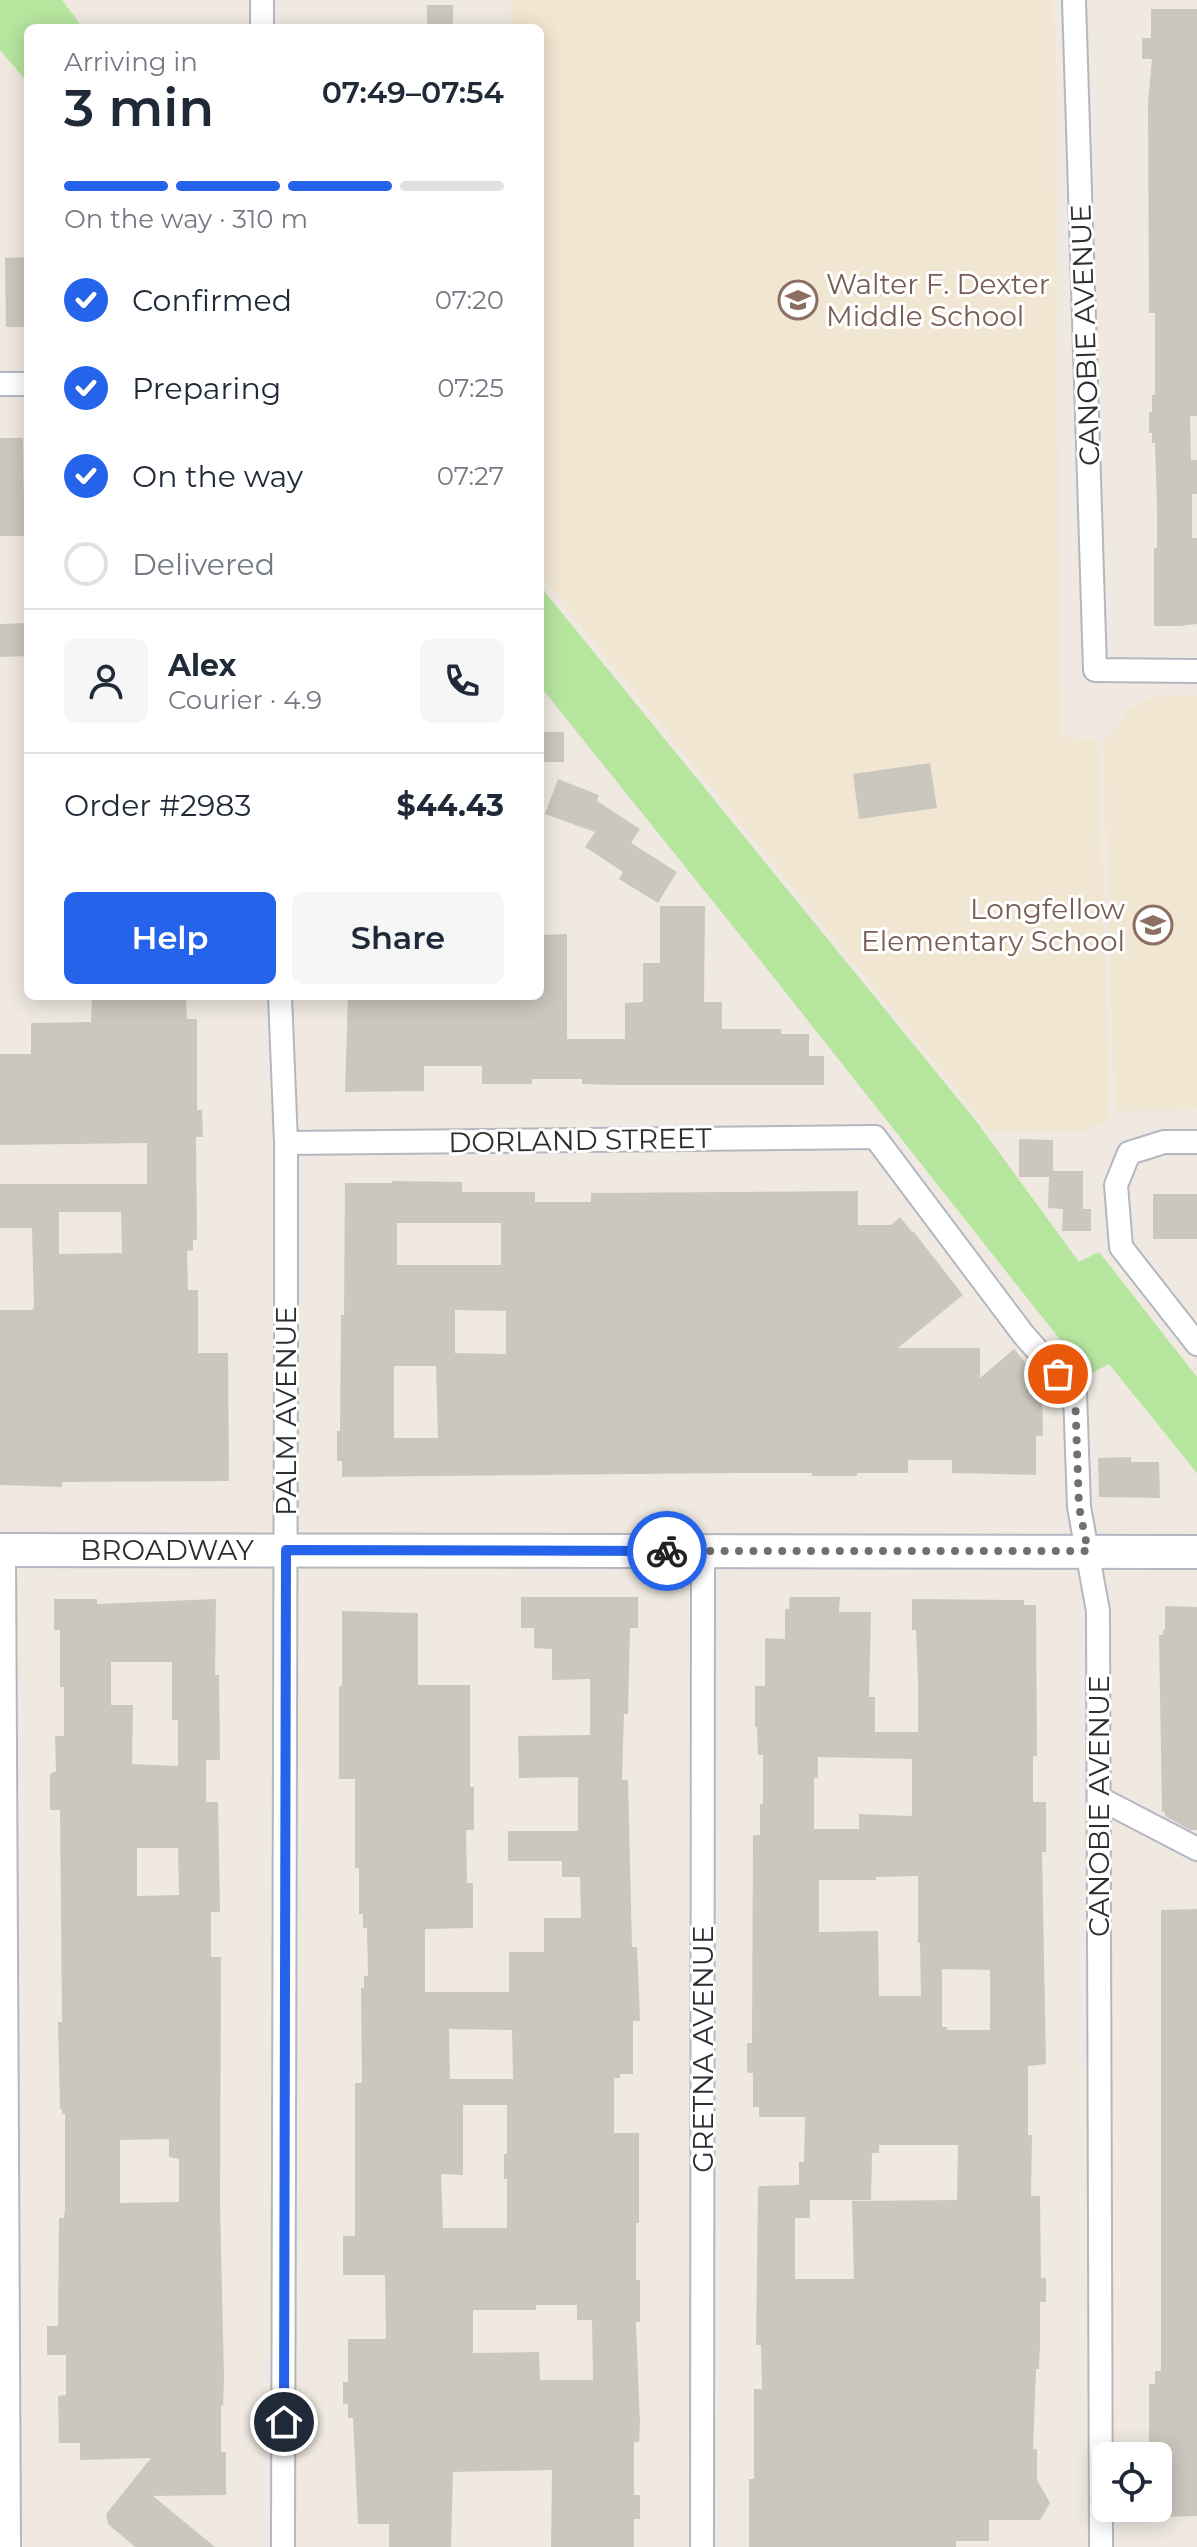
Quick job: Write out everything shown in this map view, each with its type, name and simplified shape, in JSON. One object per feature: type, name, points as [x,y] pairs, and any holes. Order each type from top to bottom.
[{"type":"street","points":[[262,0],[262,24]]},
{"type":"street","name":"CANOBIE AVENUE","points":[[1074,0],[1095,670],[1197,671]]},
{"type":"street","points":[[0,384],[24,384]]},
{"type":"street","name":"PALM AVENUE","points":[[280,1000],[286,1143],[283,2547]]},
{"type":"street","name":"CANOBIE AVENUE","points":[[875,1137],[1023,1334],[1075,1393],[1079,1507],[1098,1611],[1101,2547]]},
{"type":"street","name":"DORLAND STREET","points":[[286,1143],[875,1137]]},
{"type":"street","points":[[1197,1142],[1164,1142],[1129,1153],[1116,1185],[1121,1247],[1197,1344]]},
{"type":"street","points":[[2,1550],[9,2547]]},
{"type":"street","name":"BROADWAY","points":[[2,1550],[1197,1552]]},
{"type":"street","name":"GRETNA AVENUE","points":[[702,2547],[703,1551]]},
{"type":"street","points":[[1099,1798],[1197,1849]]},
{"type":"shaded area","name":"Walter F. Dexter Middle School","points":[[511,0],[1054,0],[1060,737],[1099,739],[1109,1121],[1082,1132],[990,1132],[544,580],[544,24],[512,24]]},
{"type":"shaded area","name":"Longfellow Elementary School","points":[[1158,695],[1197,695],[1197,1110],[1115,1111],[1103,740],[1117,728],[1125,712]]},
{"type":"green space","points":[[0,0],[62,0],[80,24],[24,24],[24,78],[0,50]]},
{"type":"green space","points":[[544,591],[976,1121],[1079,1262],[1099,1252],[1197,1377],[1197,1473],[1109,1364],[1088,1375],[544,691]]},
{"type":"building","points":[[427,5],[453,5],[453,24],[427,24]]},
{"type":"building","points":[[1151,9],[1197,9],[1197,416],[1190,416],[1191,460],[1197,460],[1197,494],[1192,494],[1192,538],[1197,538],[1197,624],[1180,626],[1154,626],[1157,506],[1155,443],[1152,443],[1152,433],[1149,433],[1149,412],[1152,412],[1152,395],[1155,395],[1155,313],[1149,313],[1148,102],[1152,59],[1142,59],[1142,38],[1151,38]]},
{"type":"building","points":[[24,257],[24,327],[6,327],[5,258]]},
{"type":"building","points":[[0,438],[23,438],[24,536],[0,536]]},
{"type":"building","points":[[24,623],[24,656],[0,657],[0,624]]},
{"type":"building","points":[[544,732],[564,732],[564,762],[544,762]]},
{"type":"building","points":[[930,763],[937,808],[859,819],[853,774]]},
{"type":"building","points":[[558,779],[599,795],[597,801],[640,829],[631,843],[677,872],[658,903],[619,879],[623,872],[585,847],[595,832],[545,814]]},
{"type":"building","points":[[660,906],[705,906],[704,1002],[722,1002],[722,1029],[781,1029],[781,1034],[809,1034],[809,1056],[824,1056],[824,1085],[617,1085],[582,1084],[582,1079],[532,1079],[532,1084],[482,1084],[482,1066],[424,1066],[424,1091],[345,1092],[348,1000],[544,1000],[544,935],[567,934],[567,1039],[625,1039],[625,1003],[643,1002],[643,963],[660,963]]},
{"type":"building","points":[[92,1000],[186,1000],[187,1019],[197,1019],[197,1110],[202,1110],[203,1137],[196,1137],[197,1240],[193,1240],[193,1250],[187,1251],[188,1290],[198,1290],[198,1353],[228,1353],[229,1481],[62,1482],[62,1487],[0,1485],[0,1310],[34,1308],[32,1228],[0,1228],[0,1184],[147,1184],[147,1143],[0,1145],[0,1054],[31,1054],[31,1023],[91,1022]],"holes":[[[59,1212],[121,1212],[122,1253],[59,1254]]]},
{"type":"building","points":[[1019,1139],[1053,1140],[1053,1171],[1083,1171],[1083,1209],[1091,1209],[1091,1231],[1062,1231],[1063,1209],[1048,1208],[1049,1177],[1019,1177]]},
{"type":"building","points":[[462,1182],[462,1192],[535,1192],[535,1202],[591,1202],[591,1193],[858,1191],[858,1225],[891,1225],[900,1217],[963,1295],[898,1348],[980,1348],[980,1378],[1014,1349],[1040,1380],[1037,1382],[1042,1388],[1043,1436],[1036,1436],[1036,1475],[952,1473],[952,1460],[908,1460],[908,1473],[857,1473],[857,1476],[736,1473],[342,1477],[342,1461],[337,1461],[337,1431],[340,1431],[341,1315],[344,1315],[345,1183]],"holes":[[[397,1223],[501,1223],[501,1265],[397,1265]],[[455,1310],[506,1311],[506,1354],[455,1353]],[[394,1366],[436,1366],[438,1438],[394,1438]]]},
{"type":"building","points":[[1153,1194],[1197,1194],[1197,1239],[1153,1239]]},
{"type":"building","points":[[1131,1457],[1131,1462],[1159,1462],[1160,1498],[1099,1497],[1098,1458]]},
{"type":"building","points":[[521,1597],[638,1597],[638,1628],[630,1628],[628,1714],[624,1714],[622,1780],[628,1780],[632,1947],[637,1947],[640,2021],[633,2021],[633,2074],[620,2074],[620,2078],[614,2078],[614,2133],[639,2133],[636,2280],[640,2280],[640,2322],[636,2322],[640,2423],[639,2442],[634,2442],[634,2495],[640,2495],[640,2519],[634,2519],[634,2547],[551,2547],[552,2470],[453,2472],[451,2547],[389,2547],[389,2524],[358,2524],[353,2418],[348,2418],[348,2404],[343,2404],[343,2382],[348,2382],[348,2339],[386,2339],[385,2275],[343,2275],[343,2236],[355,2236],[355,2083],[362,2083],[361,1988],[364,1988],[364,1976],[368,1976],[367,1928],[363,1928],[363,1914],[359,1914],[359,1868],[355,1868],[355,1779],[339,1779],[342,1611],[418,1613],[418,1685],[470,1685],[470,1787],[474,1787],[474,1830],[466,1830],[467,1883],[473,1883],[473,1928],[425,1929],[425,1992],[509,1992],[509,1952],[544,1952],[544,1918],[581,1918],[580,1877],[562,1877],[562,1861],[508,1861],[508,1831],[578,1831],[578,1777],[519,1778],[518,1736],[590,1735],[590,1679],[552,1680],[552,1649],[534,1648],[534,1628],[521,1628]],"holes":[[[449,2029],[512,2030],[513,2079],[450,2079]],[[463,2105],[507,2105],[507,2154],[504,2154],[507,2228],[443,2228],[441,2174],[463,2175]],[[536,2305],[577,2305],[577,2320],[592,2320],[593,2380],[540,2380],[539,2352],[473,2353],[473,2310],[536,2310]]]},
{"type":"building","points":[[790,1597],[840,1597],[839,1612],[871,1612],[869,1697],[875,1697],[875,1732],[918,1732],[916,1630],[912,1630],[912,1599],[1024,1600],[1024,1605],[1036,1605],[1037,1756],[1033,1756],[1033,1802],[1046,1802],[1046,1852],[1042,1852],[1046,2064],[1028,2066],[1028,2135],[1032,2135],[1031,2196],[1040,2196],[1041,2278],[1046,2278],[1046,2302],[1040,2302],[1033,2449],[1037,2449],[1037,2480],[1050,2503],[1040,2520],[989,2520],[989,2541],[956,2541],[956,2547],[749,2547],[749,2479],[754,2479],[754,2389],[762,2389],[761,2345],[756,2345],[758,2192],[759,2186],[799,2185],[799,2162],[804,2162],[805,2117],[759,2117],[759,2107],[753,2107],[753,2073],[747,2070],[747,2043],[752,2043],[753,1835],[760,1835],[760,1804],[763,1804],[763,1755],[758,1755],[755,1686],[765,1686],[765,1638],[785,1639],[785,1609],[789,1609]],"holes":[[[818,1757],[912,1759],[912,1816],[859,1814],[859,1829],[814,1829],[814,1778],[818,1778]],[[918,1876],[921,1996],[879,1996],[878,1931],[819,1932],[819,1880],[876,1880],[876,1877]],[[942,1969],[990,1970],[990,2030],[947,2030],[947,2027],[942,2027]],[[879,2145],[958,2145],[957,2200],[852,2201],[854,2279],[795,2279],[795,2218],[810,2218],[810,2200],[871,2200],[872,2153],[879,2153]]]},
{"type":"building","points":[[54,1599],[97,1599],[97,1604],[216,1599],[215,1675],[219,1675],[220,1760],[206,1760],[206,1802],[218,1802],[220,1912],[211,1912],[211,1957],[221,1957],[220,2205],[224,2376],[221,2452],[226,2452],[226,2495],[153,2496],[215,2547],[135,2547],[108,2524],[106,2514],[151,2458],[80,2460],[80,2443],[59,2443],[58,2396],[66,2395],[66,2355],[47,2355],[47,2326],[58,2326],[59,2218],[64,2218],[65,2209],[65,2114],[60,2109],[58,2022],[62,2022],[60,1810],[50,1810],[50,1774],[56,1771],[55,1736],[64,1736],[64,1687],[60,1687],[60,1630],[54,1630]],"holes":[[[111,1662],[172,1662],[172,1720],[178,1720],[178,1766],[132,1764],[133,1705],[111,1705]],[[137,1848],[178,1848],[179,1895],[137,1896]],[[169,2139],[169,2157],[179,2159],[179,2202],[120,2203],[120,2140]]]},
{"type":"building","points":[[1165,1606],[1197,1607],[1197,1830],[1190,1830],[1162,1812],[1159,1635],[1163,1635],[1165,1630]]},
{"type":"building","points":[[1197,1909],[1197,2516],[1172,2517],[1172,2442],[1149,2442],[1149,2384],[1155,2384],[1155,2371],[1161,2371],[1161,1910]]},
{"type":"way so far","points":[[667,1551],[1088,1551],[1079,1507],[1075,1393],[1058,1374]]},
{"type":"place","name":"Walter F. Dexter Middle School","points":[[798,300]]},
{"type":"place","name":"Longfellow Elementary School","points":[[1153,925]]},
{"type":"route","points":[[284,2422],[286,1550],[667,1551]]}]
